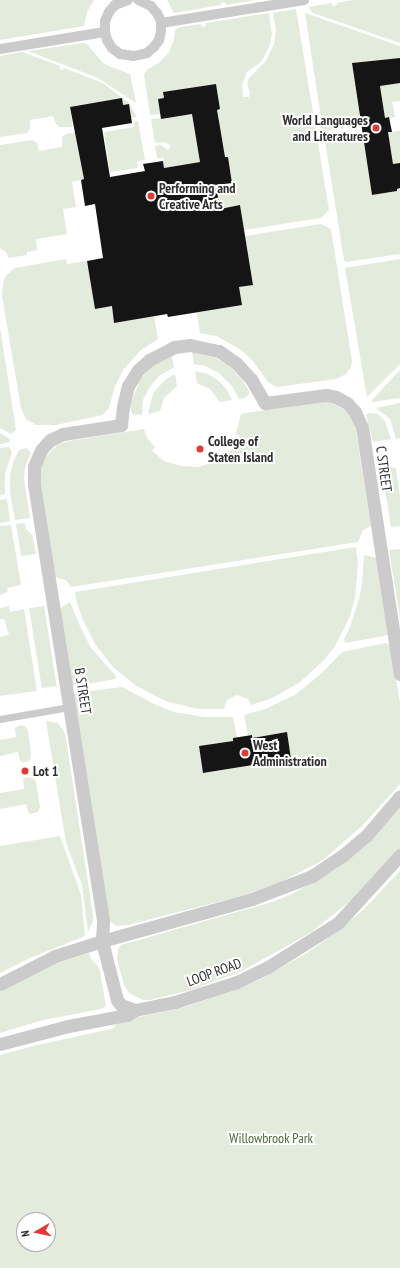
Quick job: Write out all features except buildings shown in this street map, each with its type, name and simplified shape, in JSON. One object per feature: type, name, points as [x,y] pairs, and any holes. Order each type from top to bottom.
[{"type":"street","points":[[128,0],[115,5],[109,12],[105,21],[105,32],[110,44],[120,54],[129,56],[138,56],[147,53],[159,40],[161,23],[157,13],[151,6],[138,0]]},
{"type":"street","points":[[161,23],[304,0]]},
{"type":"street","points":[[0,49],[105,32]]},
{"type":"street","name":"C STREET","points":[[121,425],[123,407],[128,386],[138,370],[149,360],[174,347],[190,345],[219,351],[236,363],[251,379],[265,403],[326,395],[336,397],[347,403],[355,412],[362,427],[399,656],[400,674]]},
{"type":"street","name":"B STREET","points":[[121,425],[63,434],[50,440],[41,450],[34,466],[34,485],[103,920],[102,941],[116,1000],[121,1005],[135,1010]]},
{"type":"street","points":[[0,984],[40,962],[102,941],[252,899],[312,876],[342,856],[366,836],[400,796]]},
{"type":"street","name":"LOOP ROAD","points":[[0,1044],[28,1035],[127,1015],[135,1010],[175,1002],[237,982],[274,963],[338,923],[400,855]]},
{"type":"lane","points":[[0,719],[69,706]]},
{"type":"green space","points":[[0,0],[94,0],[87,12],[84,26],[0,40]]},
{"type":"green space","points":[[167,0],[255,0],[226,5],[225,2],[221,3],[221,5],[174,13]]},
{"type":"green space","points":[[353,0],[400,0],[400,43],[313,13],[308,7],[332,3],[332,6],[337,5],[337,3]]},
{"type":"green space","points":[[296,9],[329,210],[321,218],[244,230],[240,205],[220,209],[217,188],[214,186],[232,182],[228,157],[225,157],[217,110],[220,109],[216,84],[164,92],[160,114],[150,115],[144,74],[148,69],[159,63],[169,52],[174,40],[175,30],[180,27],[201,24],[202,27],[206,26],[206,23],[269,13],[272,35],[269,47],[261,62],[247,72],[242,85],[243,97],[249,97],[250,93],[247,84],[249,78],[266,61],[274,44],[276,30],[273,13]]},
{"type":"green space","points":[[305,13],[400,46],[400,58],[352,63],[361,125],[323,131]]},
{"type":"green space","points":[[83,43],[87,44],[104,64],[130,74],[136,103],[98,78],[28,51]]},
{"type":"green space","points":[[22,52],[60,66],[59,69],[63,70],[64,68],[103,83],[129,103],[137,117],[131,118],[129,104],[123,105],[122,99],[70,107],[73,127],[59,127],[53,116],[30,120],[30,128],[27,133],[0,137],[0,56]]},
{"type":"green space","points":[[400,83],[400,101],[392,102],[395,117],[385,118],[380,86]]},
{"type":"green space","points":[[192,114],[200,162],[164,168],[164,158],[157,158],[155,146],[161,145],[168,150],[171,146],[165,142],[155,143],[151,119]]},
{"type":"green space","points":[[135,121],[138,121],[145,160],[137,161],[138,168],[110,172],[104,132],[134,127]]},
{"type":"green space","points":[[400,131],[400,163],[393,164],[388,132]]},
{"type":"green space","points":[[76,132],[84,179],[72,182],[76,207],[63,209],[67,234],[36,239],[37,250],[27,252],[27,255],[8,258],[7,253],[0,248],[0,145],[32,140],[37,143],[39,151],[62,147],[62,137],[66,134]]},
{"type":"green space","points":[[363,136],[372,195],[397,191],[397,189],[400,188],[400,254],[346,262],[344,260],[325,141]]},
{"type":"green space","points":[[321,224],[331,229],[352,361],[351,367],[346,374],[336,379],[277,387],[268,382],[252,360],[240,349],[216,336],[200,333],[196,309],[239,287],[253,284],[245,236]]},
{"type":"green space","points":[[66,259],[67,264],[87,261],[95,309],[112,306],[114,323],[154,316],[158,339],[141,350],[124,369],[115,386],[109,408],[102,415],[56,425],[36,425],[26,419],[21,408],[2,296],[3,284],[5,277],[14,268]]},
{"type":"green space","points":[[400,259],[400,364],[367,397],[345,268]]},
{"type":"green space","points":[[0,327],[16,430],[11,434],[0,428]]},
{"type":"green space","points":[[192,352],[216,358],[228,365],[242,380],[249,391],[249,394],[245,398],[239,399],[232,386],[219,373],[205,366],[194,364]]},
{"type":"green space","points":[[172,356],[174,367],[159,376],[149,388],[143,400],[142,415],[132,414],[130,405],[140,380],[151,367]]},
{"type":"green space","points":[[400,370],[400,398],[372,402],[372,400]]},
{"type":"green space","points":[[195,371],[208,374],[219,381],[227,390],[232,400],[220,402],[210,389],[197,383]]},
{"type":"green space","points":[[175,374],[177,386],[164,398],[160,411],[148,414],[153,393],[165,380]]},
{"type":"green space","points":[[323,401],[334,404],[347,412],[351,417],[356,431],[371,526],[363,530],[358,542],[71,587],[66,580],[54,577],[39,487],[39,470],[43,460],[57,445],[69,441],[144,429],[147,438],[155,447],[152,451],[164,461],[181,466],[199,467],[216,461],[231,450],[240,436],[236,434],[241,414]]},
{"type":"green space","points":[[400,403],[400,438],[396,439],[390,419],[376,408]]},
{"type":"green space","points":[[366,414],[378,414],[385,421],[391,439],[373,442]]},
{"type":"green space","points":[[0,433],[9,438],[10,442],[0,444]]},
{"type":"green space","points":[[9,447],[12,452],[5,474],[5,494],[0,495],[0,448]]},
{"type":"green space","points":[[27,448],[31,453],[25,467],[24,479],[30,518],[15,520],[10,492],[10,475],[14,460],[19,450]]},
{"type":"green space","points":[[388,467],[396,468],[400,496],[400,526],[391,527],[382,470]]},
{"type":"green space","points":[[7,499],[10,521],[0,523],[0,500]]},
{"type":"green space","points":[[25,523],[26,529],[32,535],[36,554],[21,556],[16,524]]},
{"type":"green space","points":[[11,525],[21,585],[7,588],[8,592],[0,595],[0,526]]},
{"type":"green space","points":[[356,547],[358,564],[355,598],[350,616],[335,646],[325,659],[299,683],[270,699],[251,705],[248,699],[237,695],[227,700],[224,709],[198,709],[165,701],[135,685],[113,667],[95,644],[83,620],[76,600],[75,592]]},
{"type":"green space","points":[[400,549],[400,618],[389,550]]},
{"type":"green space","points":[[364,555],[377,558],[389,634],[345,643],[344,639],[350,627],[359,599],[362,584]]},
{"type":"green space","points":[[70,602],[91,648],[115,675],[116,679],[75,686],[71,684],[59,609]]},
{"type":"green space","points":[[9,606],[10,612],[24,609],[37,691],[0,696],[0,637],[9,635],[4,619],[0,619],[0,608]]},
{"type":"green space","points":[[44,606],[57,686],[42,688],[29,608]]},
{"type":"green space","points":[[386,643],[390,645],[400,703],[400,784],[363,825],[323,860],[281,882],[245,895],[128,925],[118,926],[112,923],[108,919],[72,695],[75,693],[122,687],[156,705],[174,712],[204,717],[233,717],[237,737],[233,738],[233,741],[199,746],[204,773],[291,759],[287,733],[252,738],[251,735],[248,736],[244,715],[265,709],[295,695],[322,673],[342,652]]},
{"type":"green space","points":[[46,721],[58,723],[65,733],[93,915],[93,921],[88,932],[82,885],[66,843]]},
{"type":"green space","points":[[20,725],[25,726],[28,731],[31,754],[30,760],[23,763],[20,760],[18,752],[0,756],[0,740],[16,737],[15,728]]},
{"type":"green space","points":[[28,777],[34,779],[36,782],[40,807],[38,812],[29,814],[26,804],[0,809],[0,793],[24,789],[23,779]]},
{"type":"green space","points":[[400,807],[400,849],[353,899],[310,933],[240,972],[191,990],[150,1000],[143,1000],[129,993],[124,985],[117,959],[118,949],[121,945],[272,902],[292,894],[336,869],[376,834]]},
{"type":"green space","points":[[60,836],[81,895],[85,936],[30,958],[0,973],[0,846]]},
{"type":"green space","name":"Willowbrook Park","points":[[400,871],[400,1268],[0,1268],[0,1055],[37,1045],[111,1029],[115,1027],[116,1022],[185,1007],[241,988],[261,979],[307,953],[338,931],[364,909]]},
{"type":"green space","points":[[89,953],[91,959],[100,971],[106,1006],[101,1009],[43,1020],[0,1033],[0,989],[58,963]]},
{"type":"place","name":"World Languages and Literatures","points":[[376,128]]},
{"type":"place","name":"Performing and Creative Arts","points":[[151,196]]},
{"type":"place","name":"College of Staten Island","points":[[200,449]]},
{"type":"place","name":"West Administration","points":[[245,753]]},
{"type":"place","name":"Lot 1","points":[[25,771]]}]
